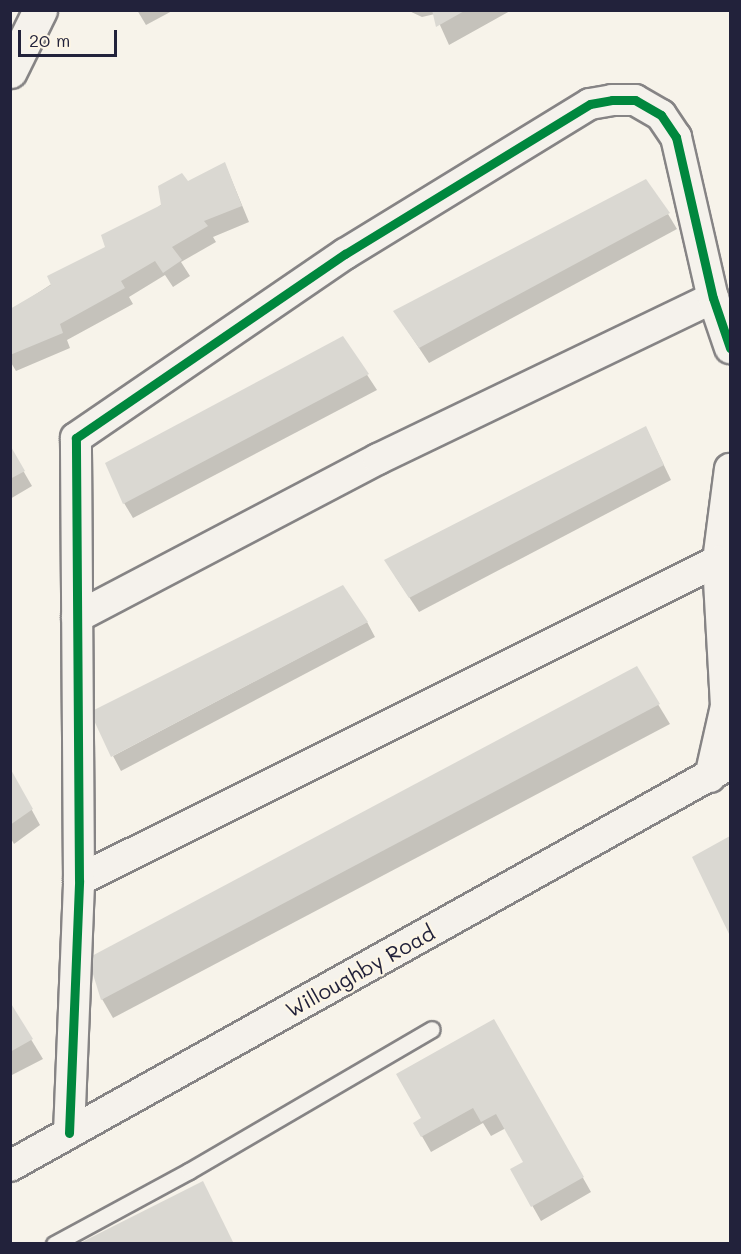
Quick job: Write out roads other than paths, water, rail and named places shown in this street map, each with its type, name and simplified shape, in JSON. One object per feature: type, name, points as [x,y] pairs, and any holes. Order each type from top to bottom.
[{"type":"street","points":[[10,71],[40,10]]},
{"type":"street","points":[[69,1133],[79,880],[76,438],[345,254],[590,104],[635,100],[661,115],[676,136],[713,298],[730,348]]},
{"type":"street","points":[[77,617],[378,459],[713,298]]},
{"type":"street","name":"Willoughby Road","points":[[10,1166],[720,771],[726,706],[719,633],[718,561],[730,469]]},
{"type":"street","points":[[79,880],[718,561]]},
{"type":"street","points":[[719,633],[730,680]]},
{"type":"lane","points":[[54,1244],[189,1171],[432,1029]]}]
